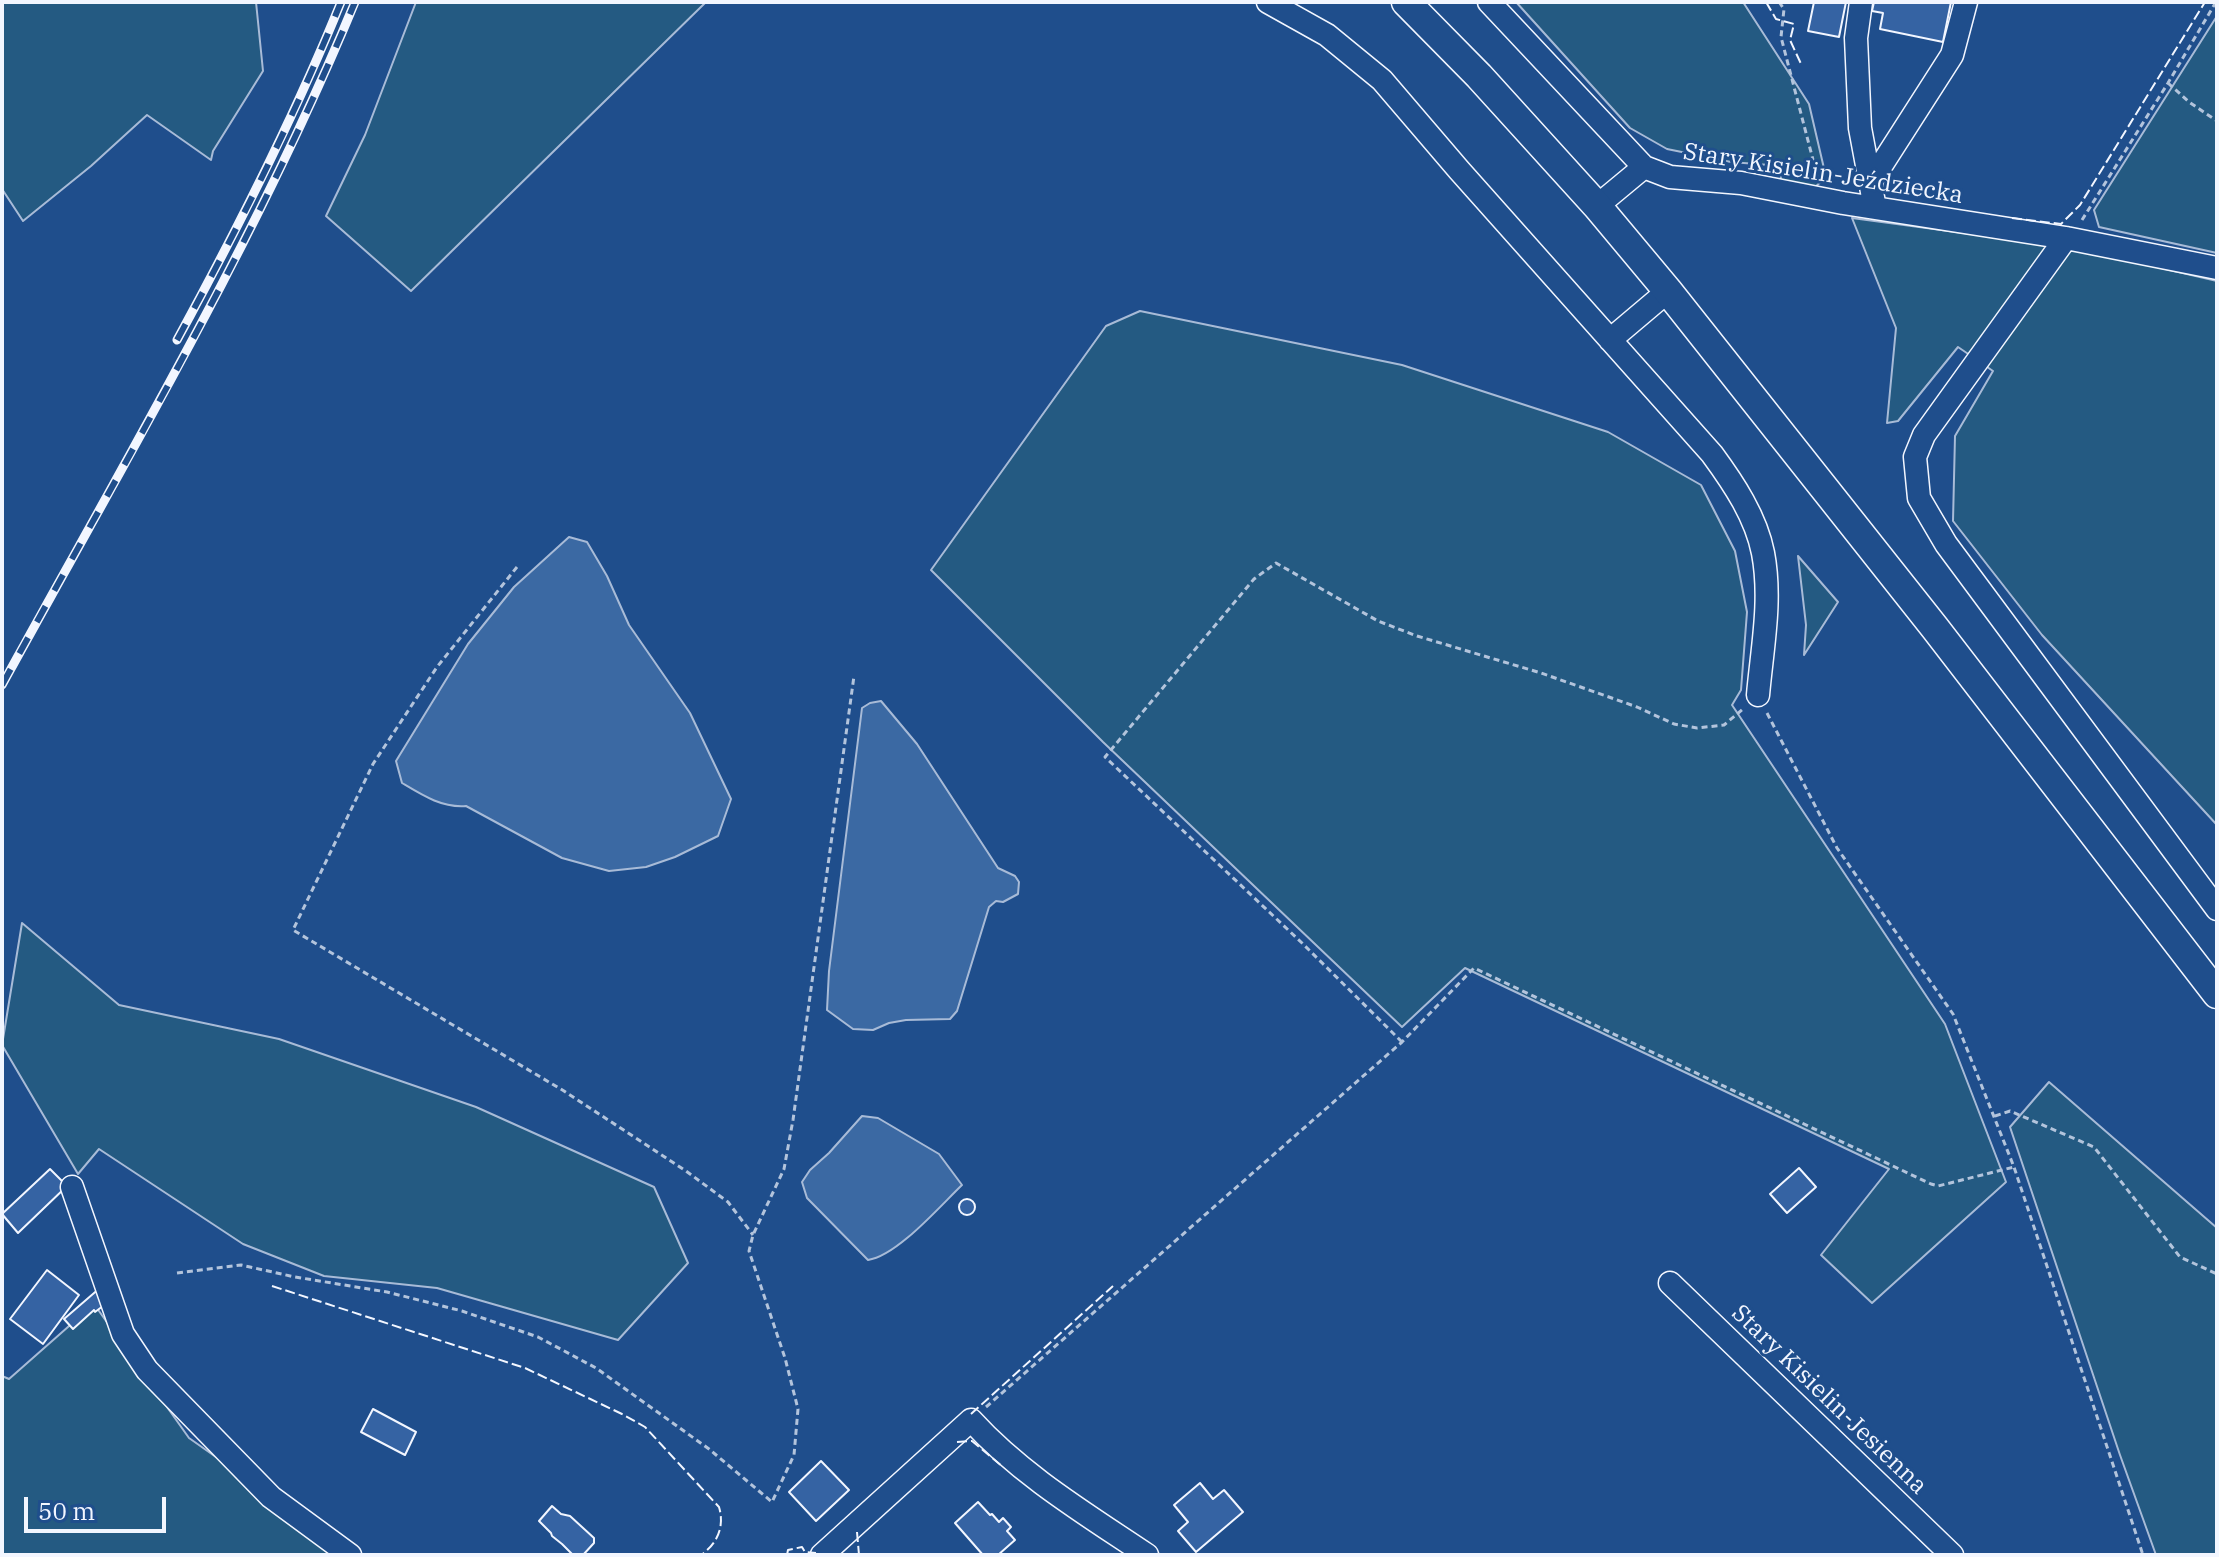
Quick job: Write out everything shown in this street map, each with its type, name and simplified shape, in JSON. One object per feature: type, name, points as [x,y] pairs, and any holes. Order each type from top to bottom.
[{"type":"main road","points":[[1406,2],[1479,76],[1597,206],[1668,291],[1935,628],[2217,994]]},
{"type":"street","points":[[1268,2],[1327,35],[1382,80],[1712,454],[1733,483],[1750,515],[1763,551],[1768,594],[1758,695]]},
{"type":"street","points":[[1489,2],[1644,167],[1597,206]]},
{"type":"street","points":[[1861,2],[1856,38],[1860,128],[1875,208]]},
{"type":"street","points":[[1870,183],[1952,55],[1966,2]]},
{"type":"street","name":"Stary Kisielin-Jeździecka","points":[[1644,167],[1670,177],[1741,183],[2066,238],[2217,268]]},
{"type":"street","points":[[2066,238],[1924,435],[1915,457],[1919,498],[1946,544],[2217,909]]},
{"type":"street","points":[[1610,340],[1668,291]]},
{"type":"street","points":[[72,1187],[123,1334],[147,1370],[271,1497],[350,1555]]},
{"type":"street","name":"Stary Kisielin-Jesienna","points":[[1670,1283],[1952,1555]]},
{"type":"street","points":[[822,1555],[971,1420],[1042,1485],[1147,1555]]},
{"type":"path","points":[[1779,2],[1784,9],[1781,37],[1823,198]]},
{"type":"path","points":[[2066,238],[2084,218],[2216,2]]},
{"type":"path","points":[[2168,83],[2217,121]]},
{"type":"path","points":[[1402,1042],[1105,757],[1254,579],[1276,563],[1378,621],[1637,707],[1674,724],[1697,728],[1724,725],[1758,695],[1837,848],[1953,1014],[2014,1167],[2143,1555]]},
{"type":"path","points":[[517,567],[437,667],[373,764],[293,930],[564,1091],[662,1155],[728,1202],[753,1235]]},
{"type":"path","points":[[177,1273],[241,1265],[387,1292],[462,1311],[538,1337],[596,1368],[709,1449],[772,1502],[794,1455],[798,1409],[785,1358],[749,1251],[753,1235],[784,1169],[789,1145],[854,676]]},
{"type":"path","points":[[971,1420],[1402,1042],[1474,968],[1931,1184],[1938,1186],[2014,1167]]},
{"type":"path","points":[[1995,1116],[2010,1111],[2094,1147],[2180,1257],[2217,1274]]},
{"type":"shaded area","points":[[2,2],[256,2],[263,71],[213,151],[211,160],[147,115],[23,221],[2,189]]},
{"type":"shaded area","points":[[416,2],[706,2],[411,291],[326,216],[365,135]]},
{"type":"shaded area","points":[[1516,2],[1743,2],[1809,104],[1826,177],[1812,190],[1780,185],[1782,166],[1731,162],[1667,149],[1630,128]]},
{"type":"shaded area","points":[[2217,16],[2217,253],[2099,227],[2094,210]]},
{"type":"shaded area","points":[[1852,218],[2075,248],[2217,281],[2217,825],[2042,635],[1953,521],[1955,436],[1993,371],[1958,347],[1898,421],[1887,423],[1896,328]]},
{"type":"shaded area","points":[[1140,311],[1402,365],[1608,432],[1701,485],[1735,551],[1747,612],[1741,690],[1732,705],[1945,1024],[2006,1182],[1872,1303],[1821,1255],[1889,1169],[1465,968],[1402,1027],[1103,742],[931,570],[1106,326]]},
{"type":"shaded area","points":[[569,537],[587,542],[607,576],[629,625],[690,713],[731,799],[718,836],[646,867],[609,871],[562,858],[466,806],[440,803],[417,792],[402,783],[396,761],[468,644],[514,587]]},
{"type":"shaded area","points":[[1798,556],[1838,602],[1804,655],[1806,625]]},
{"type":"shaded area","points":[[881,701],[917,744],[998,868],[1015,876],[1019,882],[1018,894],[1003,902],[996,901],[989,907],[957,1011],[950,1019],[906,1020],[873,1030],[853,1029],[827,1010],[829,971],[862,708]]},
{"type":"shaded area","points":[[22,923],[119,1005],[279,1039],[476,1107],[654,1187],[688,1263],[618,1340],[437,1288],[324,1276],[243,1244],[99,1149],[78,1174],[2,1045]]},
{"type":"shaded area","points":[[2049,1082],[2217,1228],[2217,1555],[2156,1555],[2120,1455],[2010,1127]]},
{"type":"shaded area","points":[[862,1116],[878,1118],[939,1154],[962,1185],[905,1240],[892,1250],[868,1260],[807,1198],[802,1182]]},
{"type":"shaded area","points":[[94,1304],[189,1438],[355,1555],[2,1555],[2,1376],[9,1379]]},
{"type":"building","points":[[1814,2],[1846,2],[1839,37],[1808,31]]},
{"type":"building","points":[[1874,2],[1951,2],[1943,42],[1880,29],[1883,13],[1872,11]]},
{"type":"building","points":[[1799,1168],[1816,1187],[1787,1213],[1770,1194]]},
{"type":"building","points":[[50,1169],[67,1186],[18,1233],[2,1214]]},
{"type":"building","points":[[964,1199],[970,1199],[975,1207],[973,1213],[964,1215],[959,1210],[959,1204]]},
{"type":"building","points":[[47,1270],[79,1295],[43,1344],[10,1319]]},
{"type":"building","points":[[101,1287],[107,1303],[73,1329],[64,1319]]},
{"type":"building","points":[[373,1409],[416,1432],[405,1455],[361,1432]]},
{"type":"building","points":[[821,1461],[849,1490],[816,1521],[789,1492]]},
{"type":"building","points":[[1200,1483],[1213,1499],[1224,1490],[1243,1512],[1196,1552],[1178,1531],[1188,1522],[1174,1505]]},
{"type":"building","points":[[978,1502],[999,1522],[1003,1518],[1011,1527],[1007,1531],[1015,1540],[998,1555],[983,1555],[955,1523]]},
{"type":"building","points":[[552,1506],[561,1514],[570,1516],[594,1538],[594,1543],[583,1555],[573,1555],[539,1521]]},
{"type":"railway","points":[[177,340],[264,173],[341,2]]},
{"type":"railway","points":[[2,685],[233,263],[317,90],[355,2]]},
{"type":"fence","points":[[1766,2],[1776,19],[1794,24],[1790,40],[1802,66]]},
{"type":"fence","points":[[2012,218],[2061,224],[2080,205],[2205,2]]},
{"type":"fence","points":[[272,1286],[525,1368],[645,1427],[719,1507],[721,1521],[718,1534],[701,1555]]},
{"type":"fence","points":[[971,1414],[1113,1286]]},
{"type":"fence","points":[[957,1442],[972,1441],[1003,1467]]},
{"type":"fence","points":[[857,1532],[859,1555]]},
{"type":"fence","points":[[787,1555],[788,1550],[802,1547],[805,1552],[816,1553]]}]
